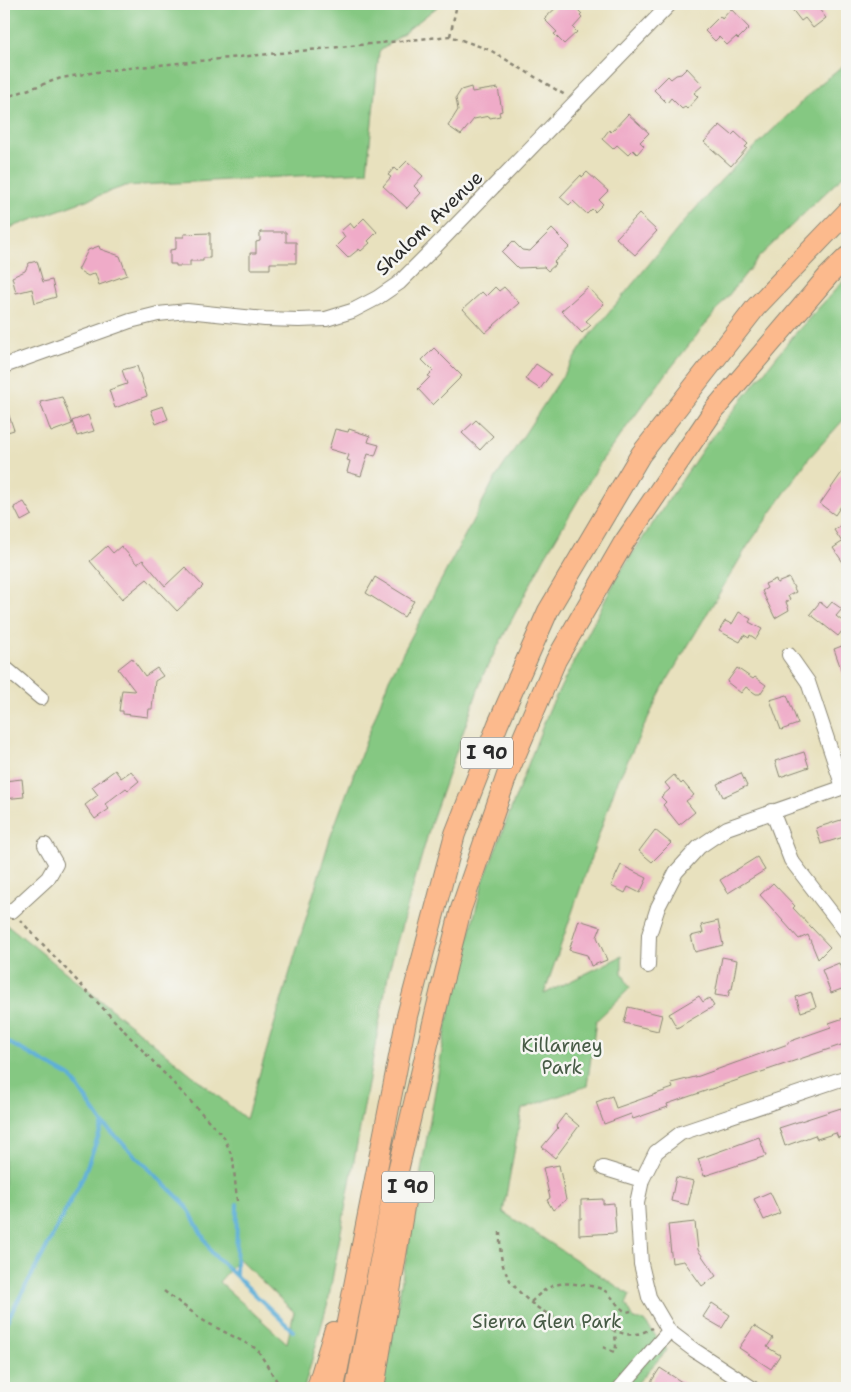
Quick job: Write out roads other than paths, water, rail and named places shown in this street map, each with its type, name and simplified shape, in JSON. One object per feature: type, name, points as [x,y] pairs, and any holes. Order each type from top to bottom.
[{"type":"highway","name":"I 90","points":[[334,1388],[407,1016],[455,834],[498,724],[548,611],[641,454],[756,307],[847,212]]},
{"type":"highway","name":"I 90","points":[[356,1388],[393,1192],[461,909],[507,775],[556,660],[623,544],[714,410],[828,276],[847,257]]},
{"type":"highway","name":"I 90","points":[[374,1388],[442,985]]},
{"type":"highway","name":"I 90","points":[[317,1388],[330,1340],[354,1289]]},
{"type":"street","name":"Shalom Avenue","points":[[4,366],[130,321],[158,314],[187,311],[265,319],[326,319],[352,310],[377,298],[398,283],[433,249],[574,101],[670,4]]},
{"type":"street","points":[[648,966],[649,936],[658,906],[676,872],[699,847],[727,828],[845,786],[808,682],[789,656]]},
{"type":"street","points":[[4,667],[41,698]]},
{"type":"street","points":[[772,811],[791,860],[847,933]]},
{"type":"street","points":[[12,912],[48,878],[56,864],[45,845]]},
{"type":"street","points":[[752,1388],[694,1350],[669,1331],[649,1297],[641,1264],[637,1203],[642,1180],[656,1152],[681,1133],[847,1077]]},
{"type":"street","points":[[603,1168],[642,1180]]},
{"type":"street","points":[[620,1388],[669,1331]]},
{"type":"waterway","points":[[4,1040],[71,1077],[103,1124],[186,1205],[212,1253],[293,1331]]},
{"type":"waterway","points":[[4,1326],[83,1177],[103,1124]]},
{"type":"waterway","points":[[236,1276],[237,1204]]},
{"type":"park label","name":"Killarney Park","points":[[562,1056]]},
{"type":"park label","name":"Sierra Glen Park","points":[[547,1321]]}]
